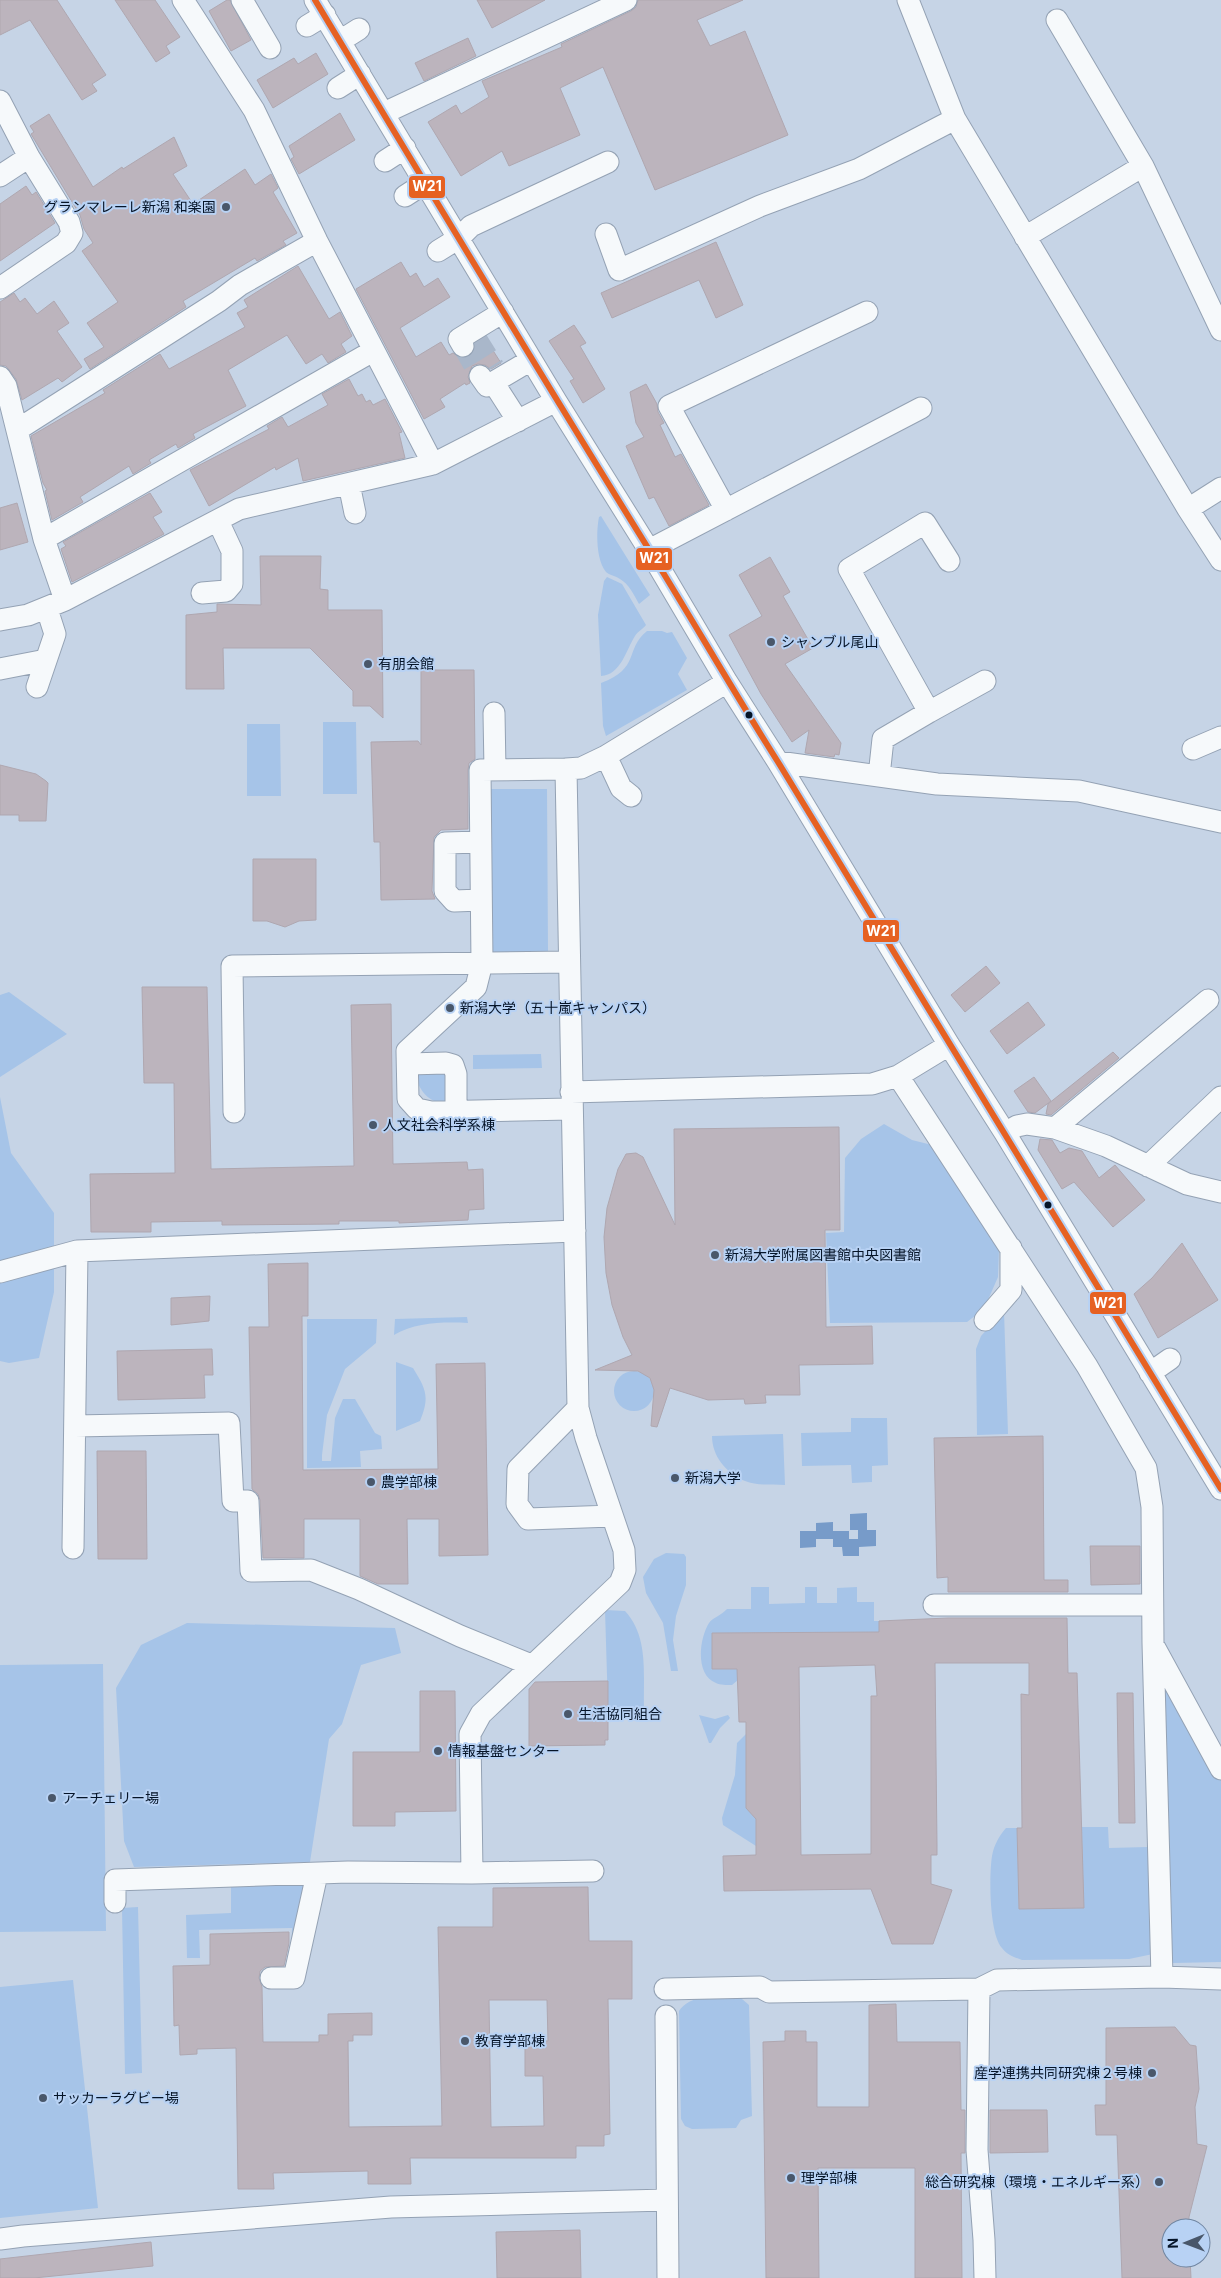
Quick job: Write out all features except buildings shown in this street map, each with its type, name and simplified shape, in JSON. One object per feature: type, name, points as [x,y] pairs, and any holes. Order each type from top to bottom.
[{"type":"street","points":[[183,0],[267,131],[317,236],[344,285],[373,351],[434,464]]},
{"type":"street","points":[[242,0],[270,48]]},
{"type":"street","points":[[384,113],[626,0]]},
{"type":"street","points":[[908,0],[955,119],[1188,510],[1221,560]]},
{"type":"street","points":[[316,14],[340,41],[531,360],[649,550],[948,1045],[1005,1133],[1221,1489]]},
{"type":"street","points":[[1057,20],[1143,166],[1221,330]]},
{"type":"street","points":[[340,41],[359,28]]},
{"type":"street","points":[[338,88],[360,74]]},
{"type":"street","points":[[0,288],[58,254],[72,233],[69,222],[29,157],[5,104]]},
{"type":"street","points":[[606,234],[619,270],[760,206],[858,169],[955,119]]},
{"type":"street","points":[[384,161],[404,148]]},
{"type":"street","points":[[0,176],[29,157]]},
{"type":"street","points":[[438,251],[459,238],[471,226],[608,162]]},
{"type":"street","points":[[1025,237],[1143,166]]},
{"type":"street","points":[[405,196],[425,183]]},
{"type":"street","points":[[12,439],[219,301],[240,285],[317,236]]},
{"type":"street","points":[[471,338],[503,312]]},
{"type":"street","points":[[726,510],[669,406],[867,312]]},
{"type":"street","points":[[44,539],[169,472],[300,388],[373,351]]},
{"type":"street","points":[[518,422],[492,376],[531,360]]},
{"type":"street","points":[[0,377],[6,386],[12,439],[44,539],[56,604],[55,634],[37,687]]},
{"type":"street","points":[[0,620],[28,615],[56,604],[239,509],[434,464],[556,401]]},
{"type":"street","points":[[649,550],[921,408]]},
{"type":"street","points":[[349,484],[355,513]]},
{"type":"street","points":[[1188,510],[1221,488]]},
{"type":"street","points":[[202,593],[226,591],[232,584],[232,551],[218,520]]},
{"type":"street","points":[[929,712],[850,569],[925,523],[949,561]]},
{"type":"street","points":[[0,669],[46,660]]},
{"type":"street","points":[[879,776],[883,739],[986,681]]},
{"type":"street","points":[[727,682],[606,756],[581,768],[480,770],[482,963],[476,987],[408,1051],[408,1099],[417,1109],[431,1112],[456,1112],[571,1101],[872,1084],[898,1076],[948,1045]]},
{"type":"street","points":[[494,713],[495,770]]},
{"type":"street","points":[[1193,750],[1221,737]]},
{"type":"street","points":[[606,756],[621,788],[631,796]]},
{"type":"street","points":[[778,762],[937,784],[1079,791],[1221,822]]},
{"type":"street","points":[[472,1873],[470,1734],[481,1714],[620,1583],[625,1570],[624,1550],[586,1438],[578,1408],[566,769]]},
{"type":"street","points":[[480,842],[445,843],[445,891],[454,901],[482,900]]},
{"type":"street","points":[[234,1112],[232,966],[569,962]]},
{"type":"street","points":[[1055,1128],[1208,1000]]},
{"type":"street","points":[[408,1064],[446,1063],[453,1065],[456,1074],[456,1112]]},
{"type":"street","points":[[898,1076],[1087,1366],[1146,1468],[1152,1507],[1152,1605],[1162,1977]]},
{"type":"street","points":[[1148,1166],[1221,1097]]},
{"type":"street","points":[[1005,1133],[1017,1126],[1027,1124],[1055,1128],[1106,1146],[1187,1184],[1221,1192]]},
{"type":"street","points":[[0,1272],[77,1251],[574,1232]]},
{"type":"street","points":[[985,1320],[1011,1290],[1011,1248]]},
{"type":"street","points":[[73,1548],[77,1251]]},
{"type":"street","points":[[1150,1372],[1170,1359]]},
{"type":"street","points":[[578,1408],[518,1469],[517,1504],[528,1519],[612,1516]]},
{"type":"street","points":[[75,1426],[230,1423],[233,1501],[248,1501],[251,1571],[311,1570],[359,1589],[460,1636],[531,1665]]},
{"type":"street","points":[[934,1605],[1152,1605]]},
{"type":"street","points":[[1153,1643],[1221,1769]]},
{"type":"street","points":[[115,1902],[115,1880],[317,1874],[593,1871]]},
{"type":"street","points":[[271,1978],[294,1978],[317,1874]]},
{"type":"street","points":[[665,1989],[760,1987],[769,1992],[978,1989],[997,1980],[1162,1977],[1221,1979]]},
{"type":"street","points":[[978,1989],[977,2150],[985,2278]]},
{"type":"street","points":[[666,2016],[668,2278]]},
{"type":"street","points":[[0,2239],[52,2233],[391,2207],[667,2200]]},
{"type":"shaded area","points":[[601,516],[650,595],[639,604],[626,584],[607,573],[603,567],[600,560],[597,538],[599,517]]},
{"type":"shaded area","points":[[607,577],[622,584],[646,625],[635,636],[618,667],[608,675],[601,676],[598,615],[604,581]]},
{"type":"shaded area","points":[[647,631],[672,632],[687,658],[678,674],[687,690],[606,736],[603,726],[601,683],[622,671],[627,665],[640,638]]},
{"type":"shaded area","points":[[323,722],[356,722],[357,794],[323,794]]},
{"type":"shaded area","points":[[247,724],[280,724],[281,796],[247,796]]},
{"type":"shaded area","points":[[489,789],[547,789],[548,953],[490,953]]},
{"type":"shaded area","points":[[9,992],[67,1034],[0,1077],[0,995]]},
{"type":"shaded area","points":[[541,1054],[542,1068],[473,1069],[473,1055]]},
{"type":"shaded area","points":[[415,1070],[449,1070],[449,1104],[430,1099],[421,1090]]},
{"type":"shaded area","points":[[0,1097],[11,1153],[54,1213],[54,1292],[39,1358],[9,1363],[0,1361]]},
{"type":"shaded area","points":[[884,1124],[912,1140],[936,1146],[999,1248],[998,1277],[984,1309],[967,1322],[830,1323],[826,1233],[844,1232],[845,1158],[861,1139]]},
{"type":"shaded area","points":[[1004,1311],[1008,1434],[977,1435],[976,1349],[981,1336]]},
{"type":"shaded area","points":[[467,1317],[468,1323],[420,1325],[394,1335],[395,1319]]},
{"type":"shaded area","points":[[307,1319],[377,1319],[376,1343],[345,1369],[327,1415],[322,1455],[322,1461],[331,1461],[335,1418],[343,1399],[355,1399],[375,1433],[381,1436],[382,1449],[360,1451],[361,1467],[307,1468]]},
{"type":"shaded area","points":[[396,1362],[413,1368],[424,1388],[426,1399],[420,1421],[396,1431]]},
{"type":"shaded area","points":[[638,1371],[645,1374],[651,1380],[654,1391],[653,1399],[645,1408],[638,1411],[630,1411],[623,1408],[615,1399],[614,1387],[617,1380],[626,1372]]},
{"type":"shaded area","points":[[851,1418],[887,1418],[888,1465],[872,1466],[872,1482],[852,1483],[851,1465],[802,1466],[801,1433],[851,1432]]},
{"type":"shaded area","points":[[783,1434],[785,1485],[750,1483],[738,1478],[726,1469],[717,1457],[712,1436]]},
{"type":"shaded area","points":[[867,1513],[867,1530],[876,1530],[876,1546],[859,1547],[859,1556],[843,1556],[842,1547],[833,1547],[833,1539],[816,1539],[816,1547],[800,1548],[800,1531],[816,1531],[816,1523],[833,1522],[833,1531],[849,1531],[849,1539],[858,1539],[858,1530],[850,1530],[850,1514]]},
{"type":"shaded area","points":[[666,1553],[684,1554],[686,1557],[686,1585],[676,1616],[673,1640],[678,1671],[671,1671],[663,1623],[646,1593],[643,1577],[654,1559]]},
{"type":"shaded area","points":[[751,1587],[769,1587],[769,1604],[805,1603],[805,1587],[817,1587],[817,1603],[837,1603],[837,1588],[857,1587],[857,1602],[874,1602],[874,1621],[879,1621],[879,1632],[712,1633],[713,1669],[774,1668],[738,1680],[732,1685],[718,1684],[709,1679],[702,1665],[701,1647],[703,1638],[710,1621],[727,1609],[751,1609]]},
{"type":"shaded area","points":[[605,1610],[625,1611],[633,1621],[638,1632],[643,1656],[644,1707],[608,1708]]},
{"type":"shaded area","points":[[187,1623],[395,1628],[401,1653],[361,1665],[342,1724],[329,1739],[310,1862],[134,1867],[124,1841],[116,1688],[141,1645]]},
{"type":"shaded area","points":[[1158,1661],[1172,1691],[1221,1780],[1221,1962],[1173,1963],[1165,1948]]},
{"type":"shaded area","name":"アーチェリー場","points":[[103,1664],[106,1931],[0,1932],[0,1665]]},
{"type":"shaded area","points":[[699,1715],[715,1719],[728,1715],[730,1718],[720,1728],[711,1743],[709,1743]]},
{"type":"shaded area","points":[[746,1734],[746,1808],[756,1819],[756,1846],[723,1825],[722,1818],[735,1775],[737,1743]]},
{"type":"shaded area","points":[[1082,1827],[1108,1827],[1109,1848],[1148,1847],[1153,1954],[1129,1959],[1022,1960],[1011,1955],[1004,1950],[998,1941],[992,1918],[991,1865],[997,1841],[1006,1828],[1017,1828],[1019,1909],[1083,1908]]},
{"type":"shaded area","points":[[308,1885],[291,1970],[292,1928],[199,1930],[200,1958],[187,1958],[186,1915],[231,1913],[231,1886]]},
{"type":"shaded area","points":[[138,1907],[142,2073],[125,2074],[122,1908]]},
{"type":"shaded area","name":"サッカーラグビー場","points":[[73,1980],[98,2208],[0,2218],[0,1987]]},
{"type":"shaded area","points":[[738,1991],[742,1999],[749,2005],[752,2116],[741,2120],[736,2128],[692,2129],[685,2126],[681,2119],[679,2011],[697,1998]]},
{"type":"tunnel","points":[[476,338],[494,367]]},
{"type":"tunnel","points":[[463,346],[480,376]]},
{"type":"transit line","name":"W21","points":[[315,0],[1221,1489]]},
{"type":"place","name":"グランマレーレ新潟 和楽園","points":[[226,207]]},
{"type":"place","name":"シャンブル尾山","points":[[771,642]]},
{"type":"place","name":"有朋会館","points":[[368,664]]},
{"type":"place","name":"新潟大学（五十嵐キャンパス）","points":[[450,1008]]},
{"type":"place","name":"人文社会科学系棟","points":[[373,1125]]},
{"type":"place","name":"新潟大学附属図書館中央図書館","points":[[715,1255]]},
{"type":"place","name":"新潟大学","points":[[675,1478]]},
{"type":"place","name":"農学部棟","points":[[371,1482]]},
{"type":"place","name":"生活協同組合","points":[[568,1714]]},
{"type":"place","name":"情報基盤センター","points":[[438,1751]]},
{"type":"place","name":"アーチェリー場","points":[[52,1798]]},
{"type":"place","name":"教育学部棟","points":[[465,2041]]},
{"type":"place","name":"産学連携共同研究棟２号棟","points":[[1152,2073]]},
{"type":"place","name":"サッカーラグビー場","points":[[43,2098]]},
{"type":"place","name":"理学部棟","points":[[791,2178]]},
{"type":"place","name":"総合研究棟（環境・エネルギー系）","points":[[1159,2182]]}]
